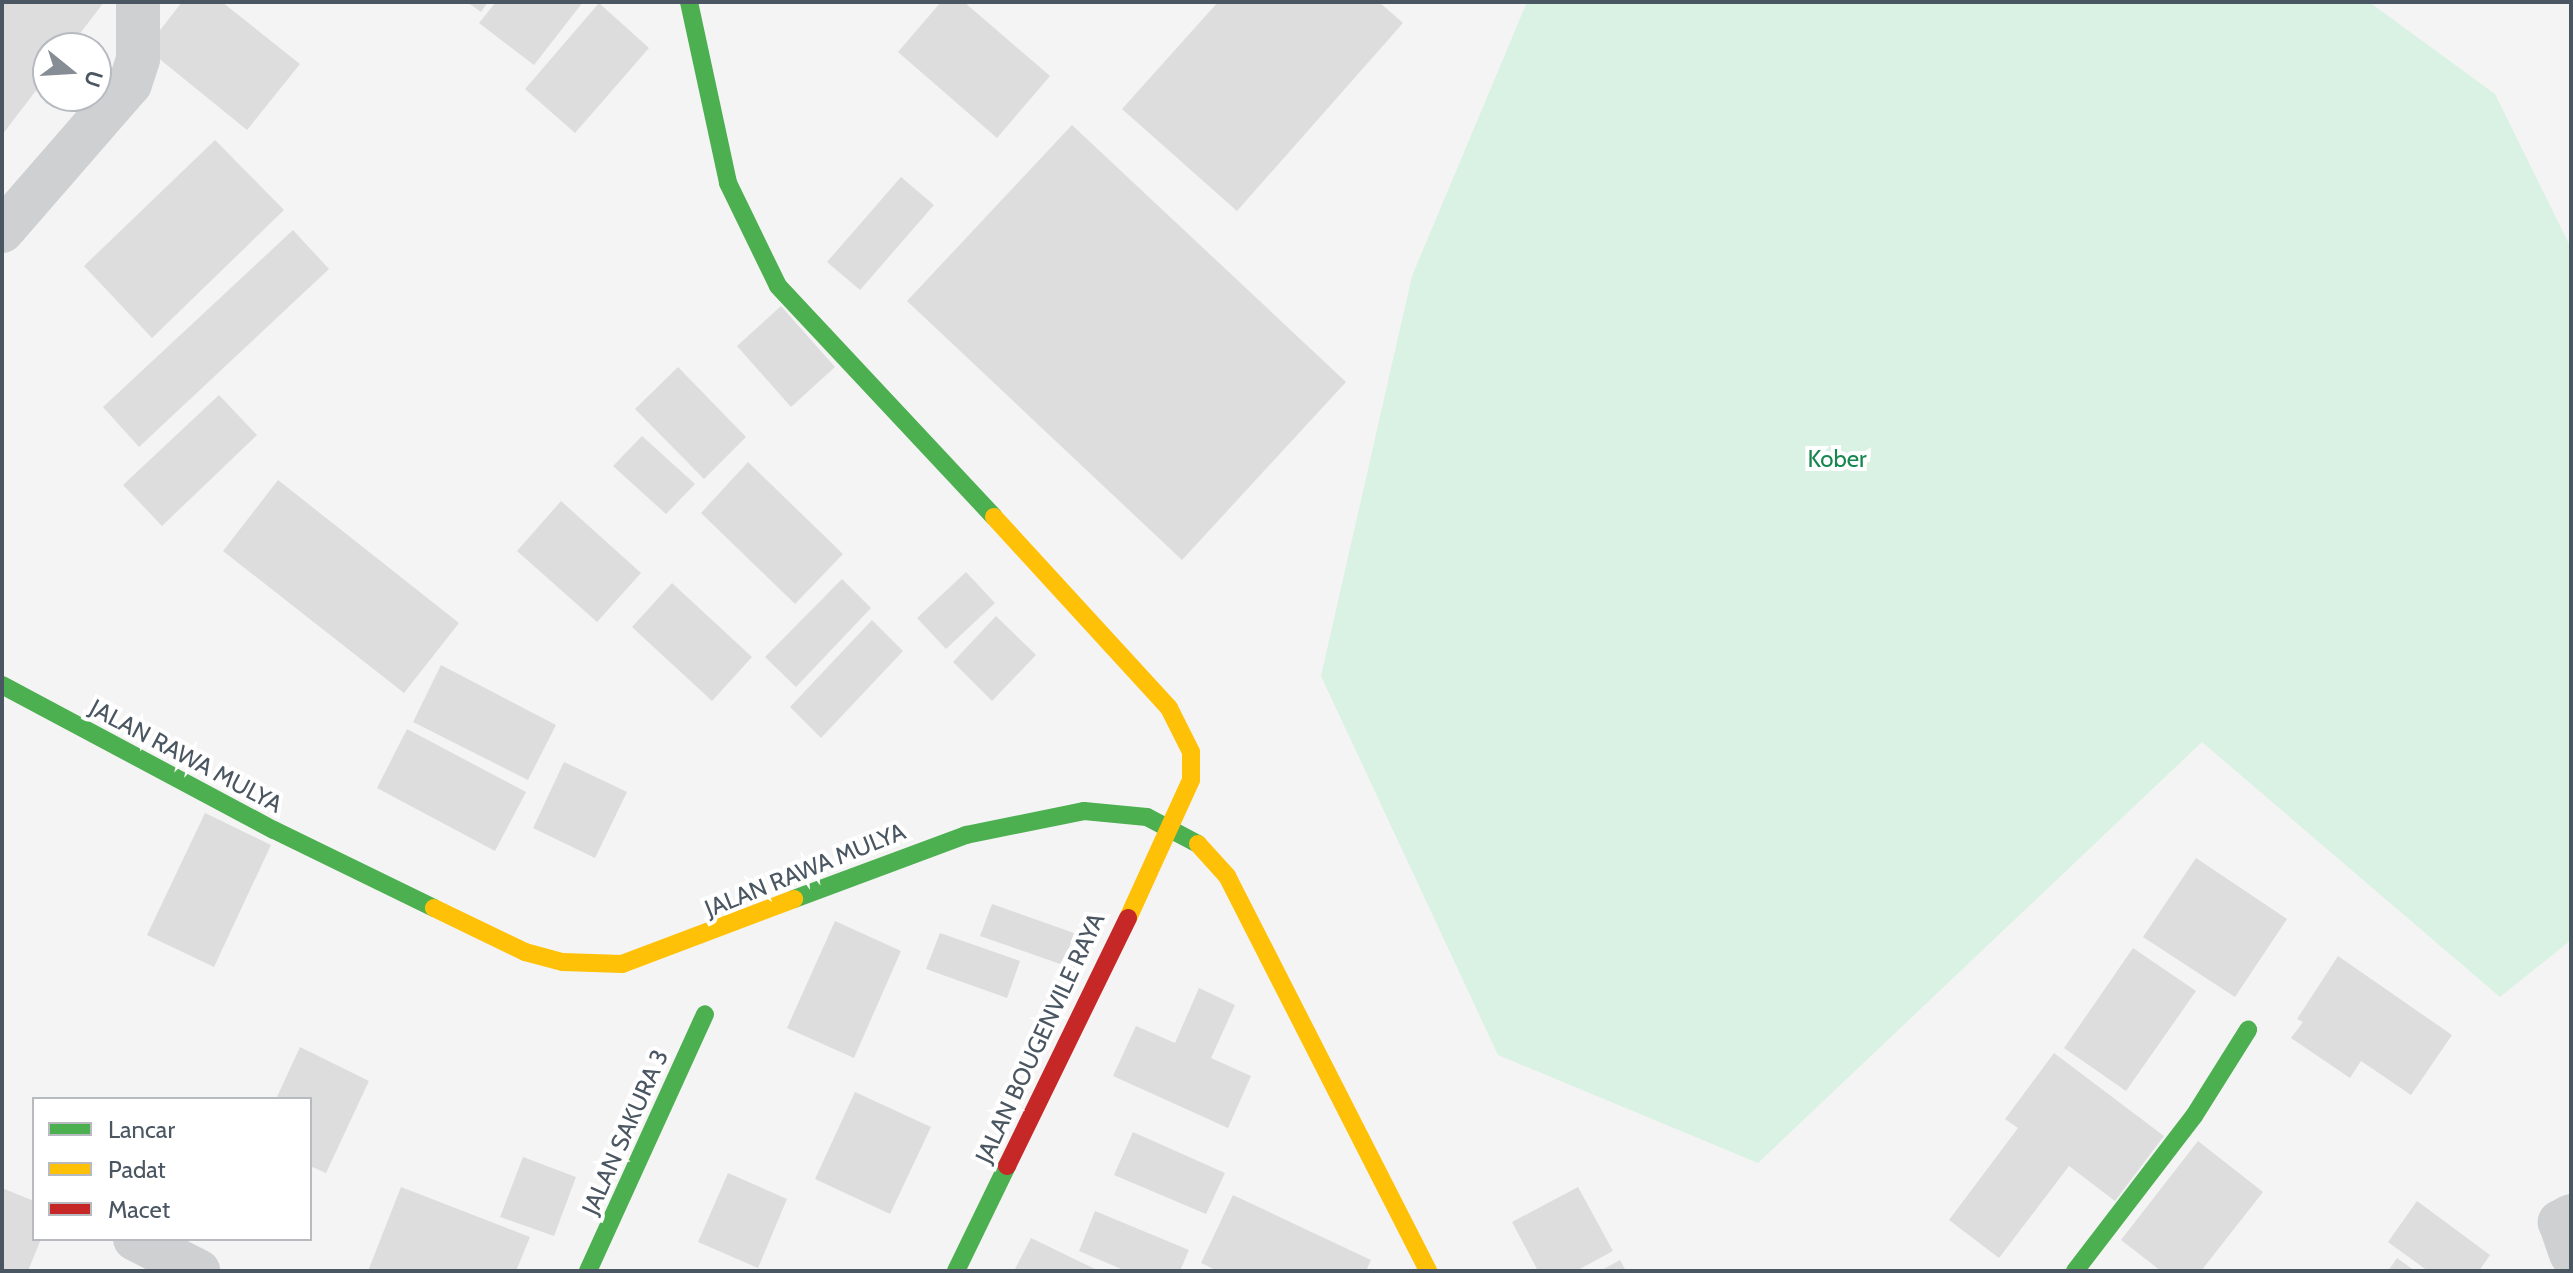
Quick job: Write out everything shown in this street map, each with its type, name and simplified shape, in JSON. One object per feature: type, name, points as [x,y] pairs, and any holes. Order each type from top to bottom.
[{"type":"street","points":[[2,231],[130,84],[138,59],[138,2]]},
{"type":"street","name":"JALAN BOUGENVILE RAYA","points":[[689,2],[728,183],[778,286],[808,324],[1100,628],[1169,708],[1191,752],[1191,780],[1172,827],[1134,896],[956,1271]]},
{"type":"street","name":"JALAN RAWA MULYA","points":[[2,685],[274,830],[525,952],[563,962],[622,964],[649,958],[894,858],[979,832],[1084,811],[1147,817],[1172,827],[1203,847],[1227,876],[1428,1271]]},
{"type":"street","name":"JALAN SAKURA 3","points":[[588,1271],[705,1014]]},
{"type":"street","points":[[2075,1271],[2194,1116],[2248,1030]]},
{"type":"street","points":[[2571,1216],[2560,1222],[2571,1254]]},
{"type":"street","points":[[138,1241],[182,1268]]},
{"type":"green space","name":"Kober","points":[[1527,2],[2369,2],[2495,94],[2571,248],[2571,940],[2500,997],[2202,742],[1758,1163],[1498,1055],[1321,676],[1412,276]]},
{"type":"building","points":[[2,2],[104,2],[81,32],[32,32],[32,96],[2,135]]},
{"type":"building","points":[[182,2],[222,2],[300,64],[247,130],[146,48]]},
{"type":"building","points":[[467,2],[488,2],[481,12]]},
{"type":"building","points":[[496,2],[583,2],[534,65],[479,23]]},
{"type":"building","points":[[941,2],[964,2],[1050,76],[997,138],[898,52]]},
{"type":"building","points":[[1218,2],[1379,2],[1403,23],[1237,211],[1122,109]]},
{"type":"building","points":[[599,3],[649,48],[575,133],[525,89]]},
{"type":"building","points":[[1072,125],[1346,382],[1182,560],[907,301]]},
{"type":"building","points":[[215,140],[284,210],[152,338],[84,266]]},
{"type":"building","points":[[901,177],[934,205],[860,290],[827,262]]},
{"type":"building","points":[[293,230],[329,269],[139,447],[103,407]]},
{"type":"building","points":[[781,306],[835,367],[791,407],[737,346]]},
{"type":"building","points":[[678,367],[746,437],[704,479],[635,409]]},
{"type":"building","points":[[219,395],[257,435],[162,526],[123,485]]},
{"type":"building","points":[[642,436],[695,484],[666,514],[613,466]]},
{"type":"building","points":[[748,462],[843,554],[795,604],[701,513]]},
{"type":"building","points":[[278,480],[459,623],[404,693],[223,551]]},
{"type":"building","points":[[561,501],[641,573],[597,622],[517,551]]},
{"type":"building","points":[[966,572],[995,603],[946,649],[917,618]]},
{"type":"building","points":[[842,579],[871,608],[796,687],[765,657]]},
{"type":"building","points":[[672,583],[752,657],[712,701],[632,627]]},
{"type":"building","points":[[996,616],[1036,655],[992,701],[953,662]]},
{"type":"building","points":[[872,620],[903,651],[821,738],[790,707]]},
{"type":"building","points":[[441,665],[556,725],[528,780],[413,722]]},
{"type":"building","points":[[407,729],[526,792],[495,851],[377,788]]},
{"type":"building","points":[[564,762],[627,792],[595,858],[533,828]]},
{"type":"building","points":[[205,813],[271,845],[214,967],[147,935]]},
{"type":"building","points":[[2196,858],[2287,919],[2235,997],[2143,937]]},
{"type":"building","points":[[992,904],[1074,933],[1063,965],[980,936]]},
{"type":"building","points":[[835,921],[901,951],[854,1058],[787,1028]]},
{"type":"building","points":[[940,933],[1020,961],[1007,998],[926,969]]},
{"type":"building","points":[[2133,948],[2196,991],[2126,1091],[2064,1048]]},
{"type":"building","points":[[2338,956],[2452,1035],[2411,1095],[2361,1061],[2350,1078],[2291,1038],[2303,1022],[2297,1019]]},
{"type":"building","points":[[1199,988],[1235,1005],[1211,1058],[1251,1076],[1228,1128],[1113,1076],[1136,1026],[1175,1043]]},
{"type":"building","points":[[300,1047],[369,1081],[326,1173],[312,1167],[312,1097],[277,1097]]},
{"type":"building","points":[[2054,1053],[2164,1136],[2115,1201],[2069,1166],[1999,1258],[1949,1220],[2018,1128],[2005,1119]]},
{"type":"building","points":[[855,1092],[931,1127],[890,1214],[815,1179]]},
{"type":"building","points":[[1133,1132],[1225,1173],[1206,1214],[1114,1175]]},
{"type":"building","points":[[2198,1141],[2263,1192],[2201,1271],[2161,1271],[2121,1240]]},
{"type":"building","points":[[523,1157],[576,1177],[554,1236],[500,1217]]},
{"type":"building","points":[[728,1173],[787,1199],[758,1268],[698,1242]]},
{"type":"building","points":[[401,1187],[530,1237],[516,1271],[368,1271]]},
{"type":"building","points":[[1578,1187],[1613,1251],[1576,1271],[1538,1271],[1512,1222]]},
{"type":"building","points":[[2,1188],[32,1200],[32,1241],[40,1241],[28,1271],[2,1269]]},
{"type":"building","points":[[1233,1195],[1371,1260],[1366,1271],[1218,1271],[1201,1263]]},
{"type":"building","points":[[2417,1201],[2490,1255],[2479,1271],[2428,1271],[2388,1242]]},
{"type":"building","points":[[1095,1211],[1189,1250],[1180,1271],[1126,1271],[1079,1251]]},
{"type":"building","points":[[1031,1238],[1099,1271],[1014,1271]]},
{"type":"building","points":[[2397,1258],[2415,1271],[2388,1271]]},
{"type":"building","points":[[1620,1260],[1626,1271],[1600,1271]]},
{"type":"traffic: fast","points":[[689,2],[728,183],[778,286],[994,517]]},
{"type":"traffic: fast","points":[[2,685],[274,830],[434,908]]},
{"type":"traffic: fast","points":[[794,899],[966,835],[1084,811],[1147,817],[1198,844]]},
{"type":"traffic: fast","points":[[588,1271],[705,1014]]},
{"type":"traffic: fast","points":[[2075,1271],[2194,1116],[2248,1030]]},
{"type":"traffic: fast","points":[[956,1271],[1007,1166]]},
{"type":"traffic: slow","points":[[994,517],[1169,708],[1191,752],[1191,780],[1128,918]]},
{"type":"traffic: slow","points":[[1198,844],[1227,876],[1428,1271]]},
{"type":"traffic: slow","points":[[434,908],[525,952],[563,962],[622,964],[794,899]]},
{"type":"traffic: jam","points":[[1007,1166],[1128,918]]}]
